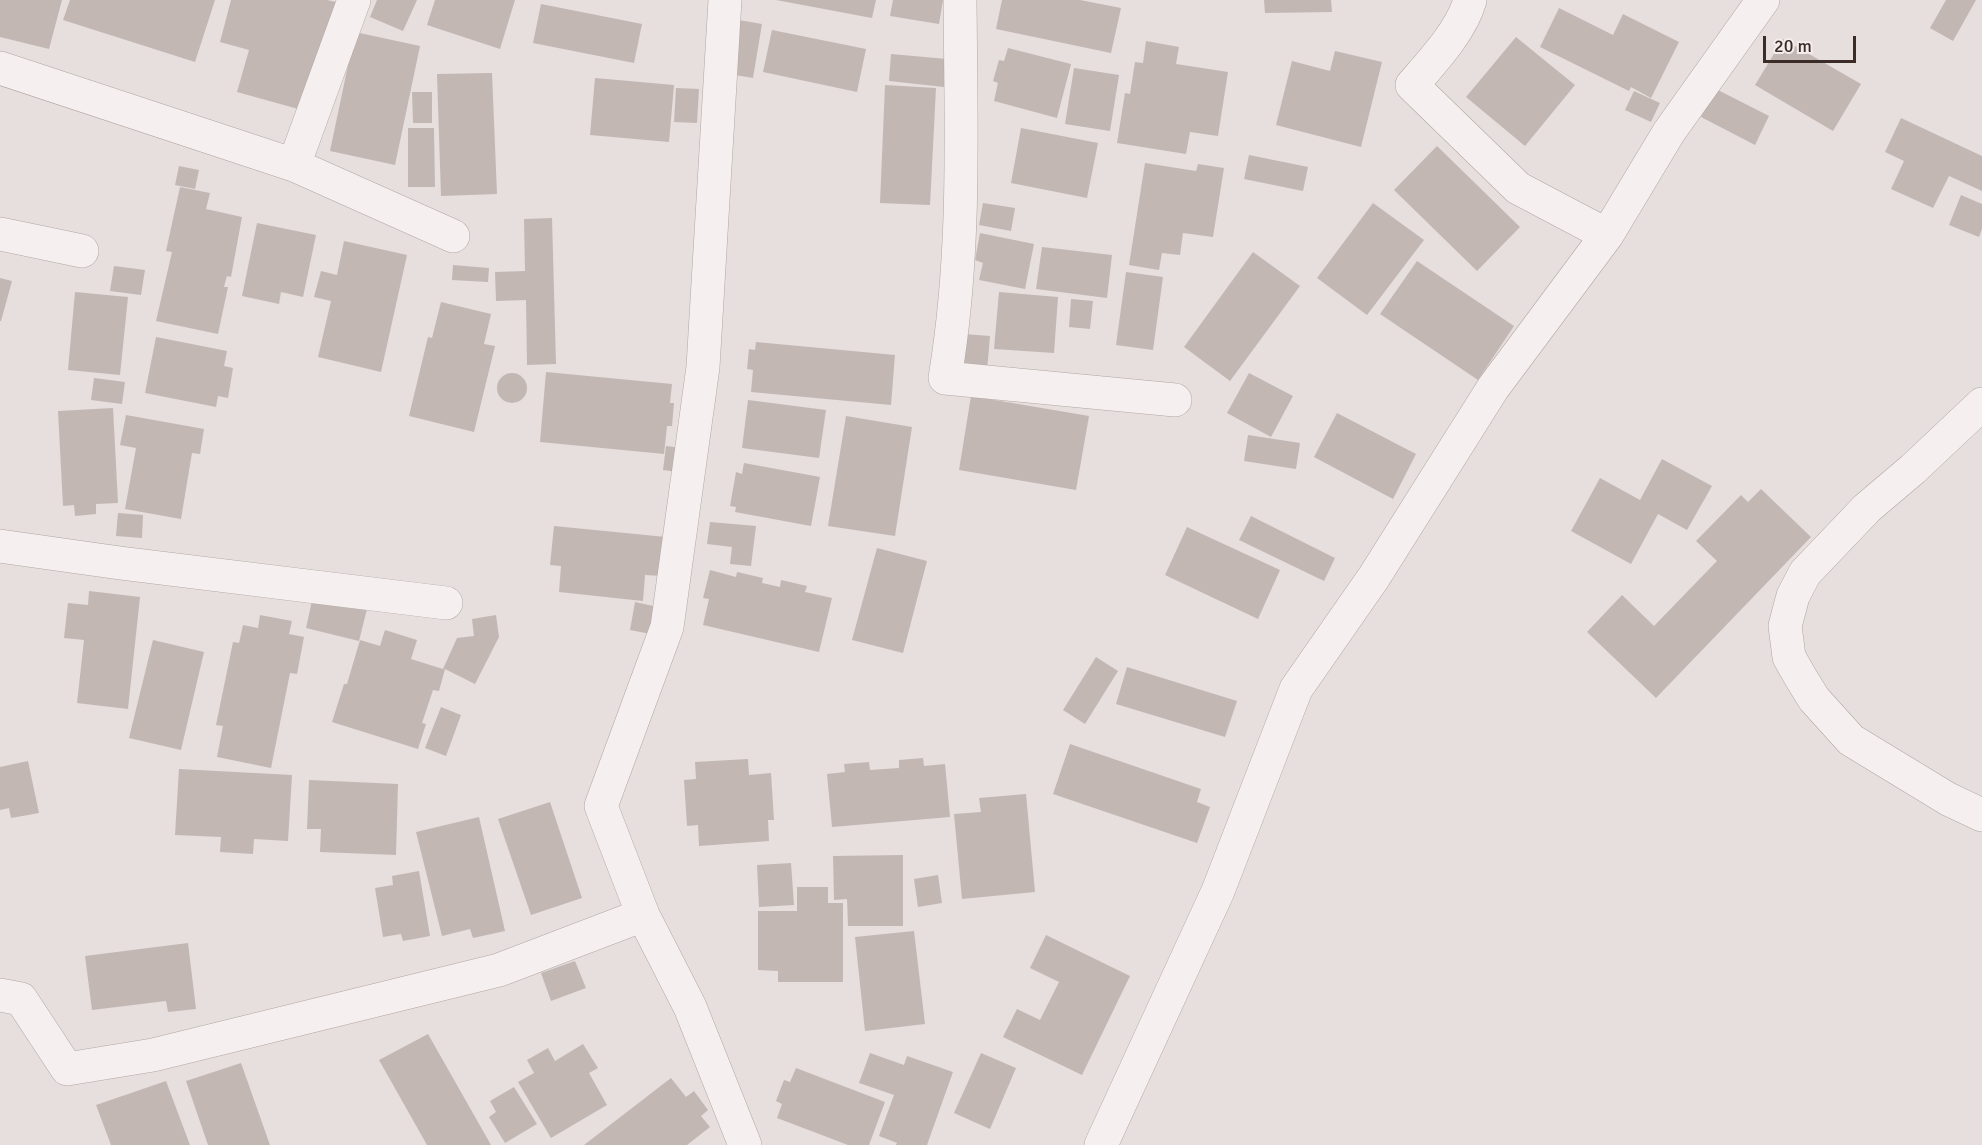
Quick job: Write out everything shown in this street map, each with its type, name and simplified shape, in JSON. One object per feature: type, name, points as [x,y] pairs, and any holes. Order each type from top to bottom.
[{"type":"street","points":[[294,165],[354,0]]},
{"type":"street","points":[[725,0],[703,367],[667,627],[601,806],[643,915],[690,1007],[745,1145]]},
{"type":"street","points":[[960,0],[962,171],[954,325],[945,378],[1175,400]]},
{"type":"street","points":[[1470,0],[1467,12],[1412,85],[1518,188],[1607,235]]},
{"type":"street","points":[[1101,1145],[1218,891],[1296,689],[1374,577],[1493,388],[1607,235],[1669,132],[1763,0]]},
{"type":"street","points":[[0,68],[294,165],[453,236]]},
{"type":"street","points":[[0,234],[82,251]]},
{"type":"street","points":[[1982,404],[1913,469],[1867,508],[1805,573],[1793,596],[1785,626],[1789,657],[1801,678],[1814,699],[1851,740],[1948,799],[1982,815]]},
{"type":"street","points":[[0,546],[446,603]]},
{"type":"street","points":[[0,995],[21,999],[67,1069],[153,1055],[499,970],[643,915]]},
{"type":"building","points":[[0,0],[62,0],[49,49],[0,37]]},
{"type":"building","points":[[70,0],[215,0],[195,62],[63,20]]},
{"type":"building","points":[[231,0],[327,0],[340,3],[309,112],[237,92],[249,50],[220,42]]},
{"type":"building","points":[[377,0],[417,0],[403,31],[370,17]]},
{"type":"building","points":[[435,0],[515,0],[500,49],[427,25]]},
{"type":"building","points":[[776,0],[876,0],[872,18]]},
{"type":"building","points":[[893,0],[943,0],[939,24],[890,16]]},
{"type":"building","points":[[1002,0],[1080,0],[1121,8],[1111,53],[996,29]]},
{"type":"building","points":[[1264,0],[1331,0],[1332,12],[1265,13]]},
{"type":"building","points":[[1946,0],[1976,0],[1953,41],[1930,28]]},
{"type":"building","points":[[541,4],[642,24],[634,63],[533,43]]},
{"type":"building","points":[[1559,8],[1613,35],[1623,14],[1679,42],[1651,98],[1631,87],[1629,91],[1540,47]]},
{"type":"building","points":[[739,20],[762,24],[753,78],[729,74]]},
{"type":"building","points":[[772,30],[866,49],[857,92],[763,72]]},
{"type":"building","points":[[355,32],[420,46],[395,165],[330,151]]},
{"type":"building","points":[[1516,37],[1575,85],[1525,146],[1466,97]]},
{"type":"building","points":[[1783,39],[1861,84],[1833,131],[1755,85]]},
{"type":"building","points":[[1146,41],[1179,47],[1176,64],[1228,72],[1218,136],[1190,132],[1186,154],[1117,143],[1125,93],[1130,94],[1135,62],[1143,63]]},
{"type":"building","points":[[1008,48],[1071,64],[1057,118],[994,101],[998,83],[993,81],[999,60],[1004,61]]},
{"type":"building","points":[[1335,51],[1382,62],[1361,147],[1276,125],[1292,61],[1330,71]]},
{"type":"building","points":[[891,54],[947,59],[944,87],[889,81]]},
{"type":"building","points":[[1074,68],[1119,75],[1110,131],[1065,124]]},
{"type":"building","points":[[492,73],[497,194],[441,196],[437,74]]},
{"type":"building","points":[[595,78],[674,85],[669,142],[590,135]]},
{"type":"building","points":[[885,85],[936,88],[930,205],[880,203]]},
{"type":"building","points":[[676,88],[699,89],[697,123],[674,122]]},
{"type":"building","points":[[1716,89],[1769,116],[1755,145],[1701,117]]},
{"type":"building","points":[[1634,91],[1660,103],[1651,122],[1625,110]]},
{"type":"building","points":[[412,92],[432,92],[432,123],[413,123]]},
{"type":"building","points":[[1901,118],[1982,156],[1982,191],[1949,176],[1933,208],[1891,189],[1904,161],[1885,152]]},
{"type":"building","points":[[408,128],[434,128],[435,187],[408,187]]},
{"type":"building","points":[[1021,128],[1098,143],[1087,198],[1011,183]]},
{"type":"building","points":[[1437,146],[1520,227],[1477,271],[1394,190]]},
{"type":"building","points":[[1249,155],[1308,167],[1303,191],[1244,179]]},
{"type":"building","points":[[1145,163],[1196,171],[1198,164],[1224,168],[1213,237],[1183,233],[1180,255],[1162,253],[1159,270],[1129,265]]},
{"type":"building","points":[[179,166],[199,170],[195,189],[175,185]]},
{"type":"building","points":[[180,187],[210,193],[206,209],[242,217],[231,277],[227,276],[224,287],[228,287],[218,334],[156,321],[172,252],[166,251]]},
{"type":"building","points":[[1961,195],[1982,204],[1982,229],[1979,237],[1949,225]]},
{"type":"building","points":[[983,203],[1015,208],[1011,231],[979,225]]},
{"type":"building","points":[[1373,203],[1424,240],[1367,315],[1317,278]]},
{"type":"building","points":[[552,218],[556,364],[527,365],[526,300],[496,301],[495,272],[525,271],[524,219]]},
{"type":"building","points":[[257,223],[316,235],[303,297],[281,292],[279,304],[242,296]]},
{"type":"building","points":[[980,233],[1034,244],[1025,289],[979,280],[983,263],[975,260]]},
{"type":"building","points":[[344,241],[407,255],[381,372],[318,357],[331,301],[314,297],[321,271],[337,275]]},
{"type":"building","points":[[1042,247],[1112,255],[1107,298],[1036,289]]},
{"type":"building","points":[[1253,252],[1300,286],[1230,381],[1184,347]]},
{"type":"building","points":[[1417,261],[1514,326],[1478,380],[1380,314]]},
{"type":"building","points":[[453,265],[489,268],[488,282],[452,280]]},
{"type":"building","points":[[114,266],[145,270],[141,295],[110,291]]},
{"type":"building","points":[[1126,272],[1163,277],[1153,350],[1116,345]]},
{"type":"building","points":[[0,278],[12,281],[1,321],[0,321]]},
{"type":"building","points":[[75,292],[128,297],[120,375],[68,370]]},
{"type":"building","points":[[999,292],[1058,297],[1054,353],[994,349]]},
{"type":"building","points":[[1071,299],[1093,301],[1090,329],[1069,327]]},
{"type":"building","points":[[441,302],[491,314],[484,344],[495,346],[474,432],[409,416],[428,337],[432,338]]},
{"type":"building","points":[[964,334],[990,336],[987,371],[961,369]]},
{"type":"building","points":[[156,337],[227,351],[224,366],[233,368],[228,398],[218,396],[216,407],[145,393]]},
{"type":"building","points":[[756,342],[895,355],[891,405],[751,392],[753,370],[747,369],[749,349],[755,350]]},
{"type":"building","points":[[546,372],[672,384],[670,403],[674,403],[672,426],[667,426],[664,454],[540,442]]},
{"type":"building","points":[[512,373],[523,377],[527,388],[523,399],[512,403],[501,399],[497,388],[501,377]]},
{"type":"building","points":[[1249,373],[1293,396],[1271,437],[1227,413]]},
{"type":"building","points":[[94,378],[125,382],[122,404],[91,400]]},
{"type":"building","points":[[971,396],[1089,416],[1076,490],[959,470]]},
{"type":"building","points":[[748,400],[826,410],[819,458],[742,448]]},
{"type":"building","points":[[113,408],[118,503],[96,504],[96,514],[75,516],[74,505],[63,506],[58,411]]},
{"type":"building","points":[[1337,413],[1416,454],[1393,499],[1314,457]]},
{"type":"building","points":[[126,415],[204,429],[200,454],[192,453],[181,519],[125,509],[136,448],[120,445]]},
{"type":"building","points":[[846,416],[912,427],[895,536],[828,526]]},
{"type":"building","points":[[1248,435],[1300,443],[1296,469],[1244,461]]},
{"type":"building","points":[[666,446],[682,448],[679,472],[663,470]]},
{"type":"building","points":[[1662,459],[1712,486],[1687,530],[1658,514],[1631,564],[1571,531],[1600,478],[1640,500]]},
{"type":"building","points":[[744,463],[820,477],[811,526],[735,512],[736,507],[730,506],[736,472],[742,474]]},
{"type":"building","points":[[1761,489],[1811,537],[1656,698],[1587,632],[1622,595],[1654,626],[1717,561],[1696,541],[1741,495],[1748,502]]},
{"type":"building","points":[[118,513],[143,515],[142,538],[116,536]]},
{"type":"building","points":[[1251,516],[1335,558],[1324,581],[1239,540]]},
{"type":"building","points":[[710,522],[756,526],[751,566],[730,564],[732,547],[707,544]]},
{"type":"building","points":[[554,526],[666,537],[662,576],[645,575],[643,601],[559,592],[561,566],[550,565]]},
{"type":"building","points":[[1187,527],[1280,570],[1258,619],[1165,575]]},
{"type":"building","points":[[877,548],[927,561],[903,653],[852,640]]},
{"type":"building","points":[[710,570],[736,577],[737,572],[763,578],[762,583],[780,587],[781,580],[807,586],[805,592],[832,598],[819,652],[703,625],[709,599],[703,598]]},
{"type":"building","points":[[89,591],[140,597],[128,709],[77,703],[84,640],[64,638],[68,603],[88,605]]},
{"type":"building","points":[[313,596],[367,609],[359,641],[306,628]]},
{"type":"building","points":[[635,602],[662,608],[656,635],[630,630]]},
{"type":"building","points":[[260,615],[292,621],[289,634],[304,637],[297,674],[290,673],[271,768],[217,757],[223,726],[216,725],[233,642],[239,643],[243,625],[258,628]]},
{"type":"building","points":[[496,615],[499,637],[475,684],[445,669],[439,691],[433,690],[422,723],[426,724],[418,749],[332,722],[344,684],[347,684],[360,640],[380,646],[385,630],[417,640],[411,659],[443,669],[457,638],[474,636],[472,619]]},
{"type":"building","points":[[153,640],[204,652],[181,750],[129,738]]},
{"type":"building","points":[[1096,657],[1118,671],[1085,724],[1063,710]]},
{"type":"building","points":[[1127,667],[1237,701],[1225,737],[1116,704]]},
{"type":"building","points":[[441,707],[461,715],[446,756],[425,748]]},
{"type":"building","points":[[1070,744],[1201,789],[1197,802],[1210,807],[1197,843],[1053,794]]},
{"type":"building","points":[[923,758],[924,766],[945,764],[950,817],[832,827],[827,774],[845,772],[844,764],[869,762],[870,770],[899,768],[899,760]]},
{"type":"building","points":[[748,759],[749,775],[771,773],[774,820],[768,820],[769,841],[699,846],[698,825],[687,826],[684,780],[696,779],[695,762]]},
{"type":"building","points":[[28,761],[39,813],[11,818],[9,808],[0,810],[0,767]]},
{"type":"building","points":[[179,769],[292,775],[288,841],[254,839],[253,854],[220,852],[221,837],[175,835]]},
{"type":"building","points":[[309,780],[398,784],[396,855],[320,852],[321,829],[307,829]]},
{"type":"building","points":[[1026,794],[1035,892],[962,899],[954,814],[981,812],[979,798]]},
{"type":"building","points":[[550,802],[582,898],[531,915],[498,819]]},
{"type":"building","points":[[479,817],[505,931],[473,938],[470,929],[442,936],[416,832]]},
{"type":"building","points":[[903,855],[903,926],[848,926],[847,899],[834,900],[833,856]]},
{"type":"building","points":[[791,863],[794,905],[759,907],[757,865]]},
{"type":"building","points":[[419,871],[430,936],[403,941],[401,934],[383,937],[375,888],[393,885],[392,876]]},
{"type":"building","points":[[938,875],[942,903],[918,907],[914,879]]},
{"type":"building","points":[[797,887],[828,887],[828,903],[843,903],[843,982],[778,982],[778,971],[758,970],[758,911],[797,911]]},
{"type":"building","points":[[914,931],[925,1024],[865,1031],[855,937]]},
{"type":"building","points":[[1046,935],[1130,976],[1082,1075],[1003,1037],[1017,1009],[1040,1020],[1059,982],[1030,968]]},
{"type":"building","points":[[188,943],[196,1009],[168,1012],[166,1001],[92,1010],[85,956]]},
{"type":"building","points":[[575,961],[586,988],[551,1001],[541,973]]},
{"type":"building","points":[[428,1034],[491,1145],[427,1145],[379,1060]]},
{"type":"building","points":[[583,1044],[598,1068],[589,1073],[607,1105],[551,1138],[518,1082],[534,1073],[527,1060],[548,1048],[555,1061]]},
{"type":"building","points":[[870,1053],[904,1065],[907,1056],[953,1072],[927,1145],[896,1145],[897,1143],[879,1136],[894,1095],[859,1083]]},
{"type":"building","points":[[981,1053],[1016,1068],[990,1129],[954,1113]]},
{"type":"building","points":[[241,1063],[270,1145],[208,1145],[186,1081]]},
{"type":"building","points":[[796,1068],[885,1102],[869,1145],[848,1145],[777,1118],[782,1104],[776,1101],[784,1080],[790,1082]]},
{"type":"building","points":[[671,1078],[686,1097],[694,1091],[708,1110],[701,1116],[710,1127],[687,1145],[584,1145]]},
{"type":"building","points":[[166,1081],[190,1145],[111,1145],[96,1105]]},
{"type":"building","points":[[514,1087],[537,1124],[505,1143],[489,1117],[496,1112],[490,1101]]}]
